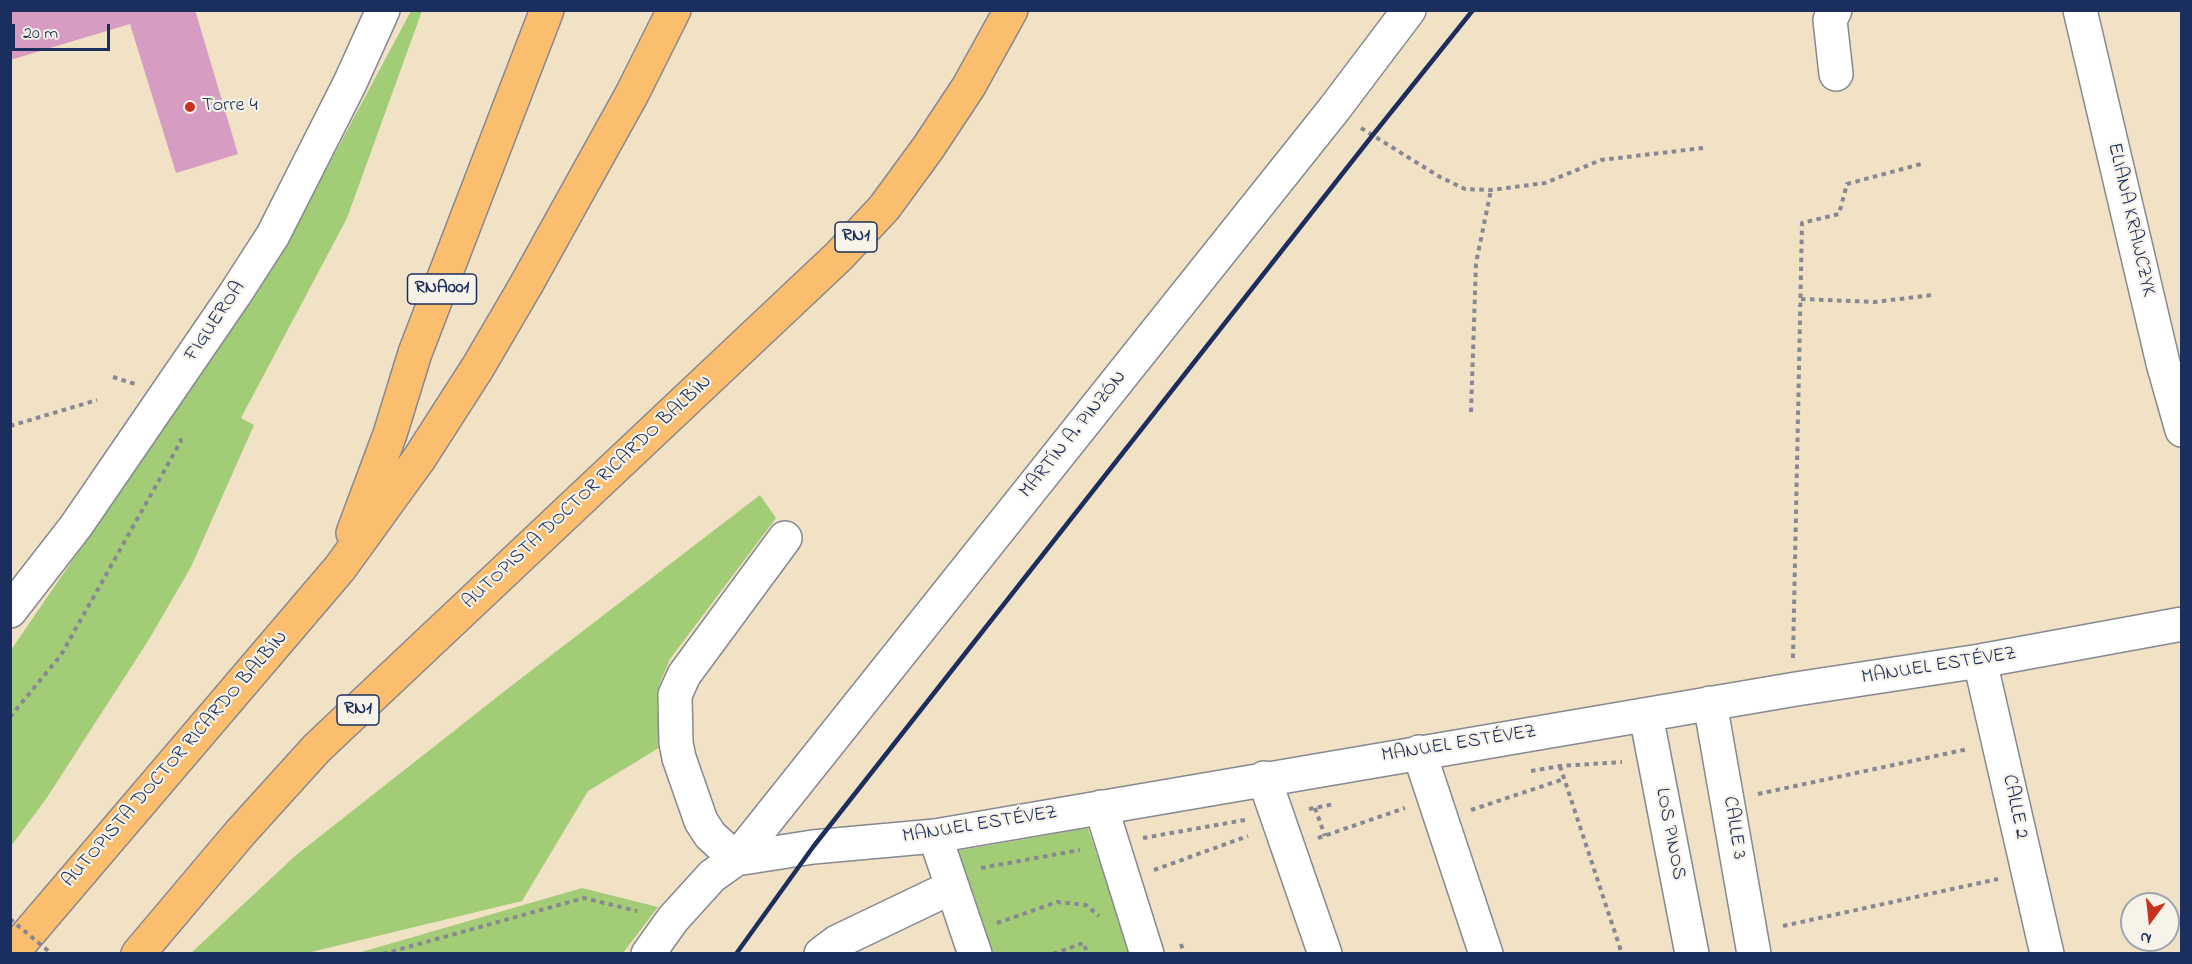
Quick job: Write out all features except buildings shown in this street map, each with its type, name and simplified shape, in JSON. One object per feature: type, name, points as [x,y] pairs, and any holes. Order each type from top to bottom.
[{"type":"highway","name":"RNA001","points":[[340,568],[390,434],[416,353],[547,10]]},
{"type":"highway","name":"AUTOPISTA DOCTOR RICARDO BALBÍN","points":[[13,940],[340,568],[419,459],[478,367],[580,189],[674,10]]},
{"type":"highway","name":"AUTOPISTA DOCTOR RICARDO BALBÍN","points":[[138,954],[240,833],[317,748],[839,256],[884,208],[928,148],[969,86],[1011,10]]},
{"type":"street","name":"FIGUEROA","points":[[10,611],[76,526],[273,236],[340,103],[383,10]]},
{"type":"street","name":"MARTÍN A. PINZÓN","points":[[736,859],[1335,108],[1409,10]]},
{"type":"street","points":[[1835,10],[1830,20],[1836,74]]},
{"type":"street","name":"ELIANA KRAWCZYK","points":[[2080,10],[2163,363],[2181,430]]},
{"type":"street","points":[[648,954],[673,919],[712,876],[736,859],[710,835],[701,821],[679,758],[676,743],[675,695],[684,675],[785,538]]},
{"type":"street","name":"MANUEL ESTÉVEZ","points":[[736,859],[813,847],[935,836],[1796,688],[1980,661],[2181,624]]},
{"type":"street","name":"CALLE 2","points":[[1980,661],[2047,954]]},
{"type":"street","name":"CALLE 3","points":[[1710,703],[1752,943]]},
{"type":"street","name":"LOS PINOS","points":[[1646,715],[1692,954]]},
{"type":"street","points":[[1419,752],[1486,954]]},
{"type":"street","points":[[1264,778],[1325,954]]},
{"type":"street","points":[[1101,807],[1147,954]]},
{"type":"street","points":[[935,836],[975,954]]},
{"type":"street","points":[[821,954],[837,942],[952,887]]},
{"type":"path","points":[[1335,108],[1372,136],[1440,177],[1465,189],[1491,190],[1545,183],[1601,160],[1703,148]]},
{"type":"path","points":[[1796,688],[1792,647],[1802,223],[1839,214],[1847,184],[1921,164]]},
{"type":"path","points":[[1471,412],[1476,263],[1491,190]]},
{"type":"path","points":[[1801,299],[1875,302],[1932,295]]},
{"type":"path","points":[[10,717],[61,655],[181,441],[167,393],[113,377]]},
{"type":"path","points":[[10,426],[97,400]]},
{"type":"path","points":[[1728,801],[1999,742]]},
{"type":"path","points":[[1560,766],[1622,954]]},
{"type":"path","points":[[1124,881],[1284,836],[1438,809],[1564,779]]},
{"type":"path","points":[[1752,943],[2028,873]]},
{"type":"path","points":[[383,953],[584,898],[673,919]]},
{"type":"path","points":[[990,926],[1057,902],[1086,904],[1106,922]]},
{"type":"path","points":[[13,940],[52,954]]},
{"type":"path","points":[[1053,954],[1084,943],[1087,954]]},
{"type":"green space","points":[[411,11],[422,11],[347,218],[241,418],[254,425],[191,567],[148,641],[46,799],[11,846],[11,650],[254,295],[304,211]]},
{"type":"green space","points":[[760,495],[776,518],[670,659],[659,685],[657,707],[662,746],[588,791],[522,901],[307,953],[190,954],[295,856]]},
{"type":"green space","points":[[1088,828],[1130,953],[991,953],[956,851]]},
{"type":"green space","points":[[582,888],[658,907],[623,953],[358,953]]},
{"type":"railway","points":[[736,954],[813,847],[1473,10]]},
{"type":"place","name":"Torre 4","points":[[190,107]]}]
